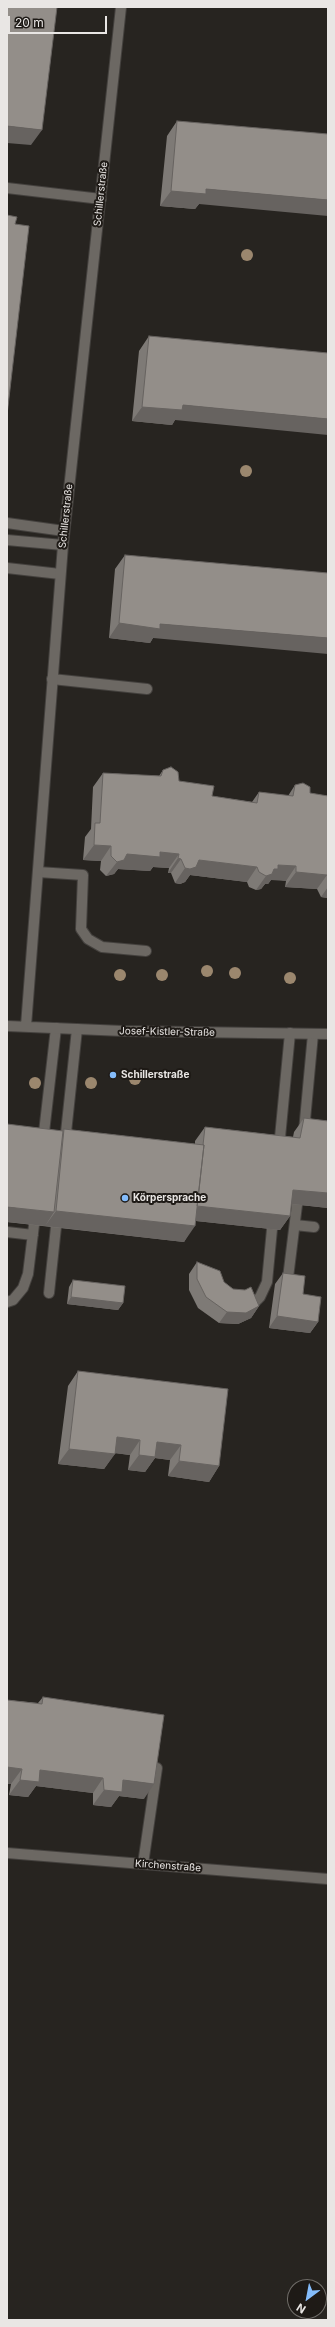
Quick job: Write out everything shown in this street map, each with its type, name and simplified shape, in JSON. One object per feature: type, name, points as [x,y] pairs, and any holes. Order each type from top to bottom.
[{"type":"street","name":"Schillerstraße","points":[[26,1026],[64,531],[121,7]]},
{"type":"street","points":[[7,188],[101,199]]},
{"type":"street","points":[[7,523],[64,531]]},
{"type":"street","points":[[7,540],[63,545]]},
{"type":"street","points":[[7,568],[60,574]]},
{"type":"street","points":[[52,679],[147,690]]},
{"type":"street","points":[[38,872],[83,875],[81,929],[88,940],[102,947],[146,951]]},
{"type":"street","name":"Josef-Kistler-Straße","points":[[7,1026],[77,1029],[328,1034]]},
{"type":"street","points":[[43,1143],[56,1028]]},
{"type":"street","points":[[65,1146],[77,1029]]},
{"type":"street","points":[[279,1150],[290,1033]]},
{"type":"street","points":[[304,1133],[312,1034]]},
{"type":"street","points":[[287,1286],[297,1205]]},
{"type":"street","points":[[295,1225],[314,1227]]},
{"type":"street","points":[[49,1293],[56,1227]]},
{"type":"street","points":[[248,1309],[260,1298],[267,1282],[272,1229]]},
{"type":"street","points":[[7,1232],[33,1230],[28,1274],[24,1288],[13,1300],[7,1302]]},
{"type":"street","points":[[143,1864],[157,1768]]},
{"type":"street","name":"Kirchenstraße","points":[[7,1853],[328,1879]]},
{"type":"building","points":[[7,7],[57,7],[42,130],[7,126]]},
{"type":"building","points":[[177,121],[328,134],[328,200],[206,189],[206,194],[171,191]]},
{"type":"building","points":[[7,215],[17,217],[15,224],[29,226],[7,415]]},
{"type":"building","points":[[149,336],[328,353],[328,419],[183,405],[182,410],[142,407]]},
{"type":"building","points":[[125,555],[328,573],[328,638],[160,624],[160,629],[119,623]]},
{"type":"building","points":[[171,767],[178,772],[179,781],[214,786],[212,796],[257,803],[259,792],[293,796],[295,785],[303,783],[310,787],[310,793],[328,796],[328,876],[296,872],[296,866],[278,865],[278,869],[274,869],[272,874],[266,876],[259,872],[257,867],[199,860],[196,867],[190,869],[185,868],[181,859],[178,858],[179,854],[160,852],[160,857],[127,854],[124,860],[117,862],[111,856],[111,846],[94,845],[95,823],[100,823],[103,773],[161,776],[163,770]]},
{"type":"building","points":[[304,1118],[328,1121],[328,1193],[293,1190],[290,1216],[197,1206],[205,1127],[300,1138]]},
{"type":"building","points":[[7,1124],[63,1131],[54,1212],[7,1207]]},
{"type":"building","points":[[64,1129],[204,1145],[195,1226],[56,1211]]},
{"type":"building","points":[[197,1262],[220,1271],[224,1282],[233,1289],[245,1290],[251,1287],[259,1306],[246,1313],[227,1312],[206,1297],[197,1279]]},
{"type":"building","points":[[283,1273],[305,1276],[303,1294],[321,1297],[318,1322],[277,1316]]},
{"type":"building","points":[[73,1280],[125,1286],[123,1303],[71,1297]]},
{"type":"building","points":[[78,1371],[228,1389],[219,1466],[179,1461],[181,1445],[157,1442],[155,1457],[139,1455],[140,1440],[117,1437],[115,1454],[69,1449]]},
{"type":"building","points":[[43,1697],[164,1715],[154,1784],[123,1780],[122,1792],[104,1790],[103,1778],[40,1770],[39,1782],[20,1780],[22,1769],[7,1767],[7,1700],[42,1704]]},
{"type":"place","name":"Schillerstraße","points":[[113,1075]]},
{"type":"place","name":"Körpersprache","points":[[125,1198]]}]
